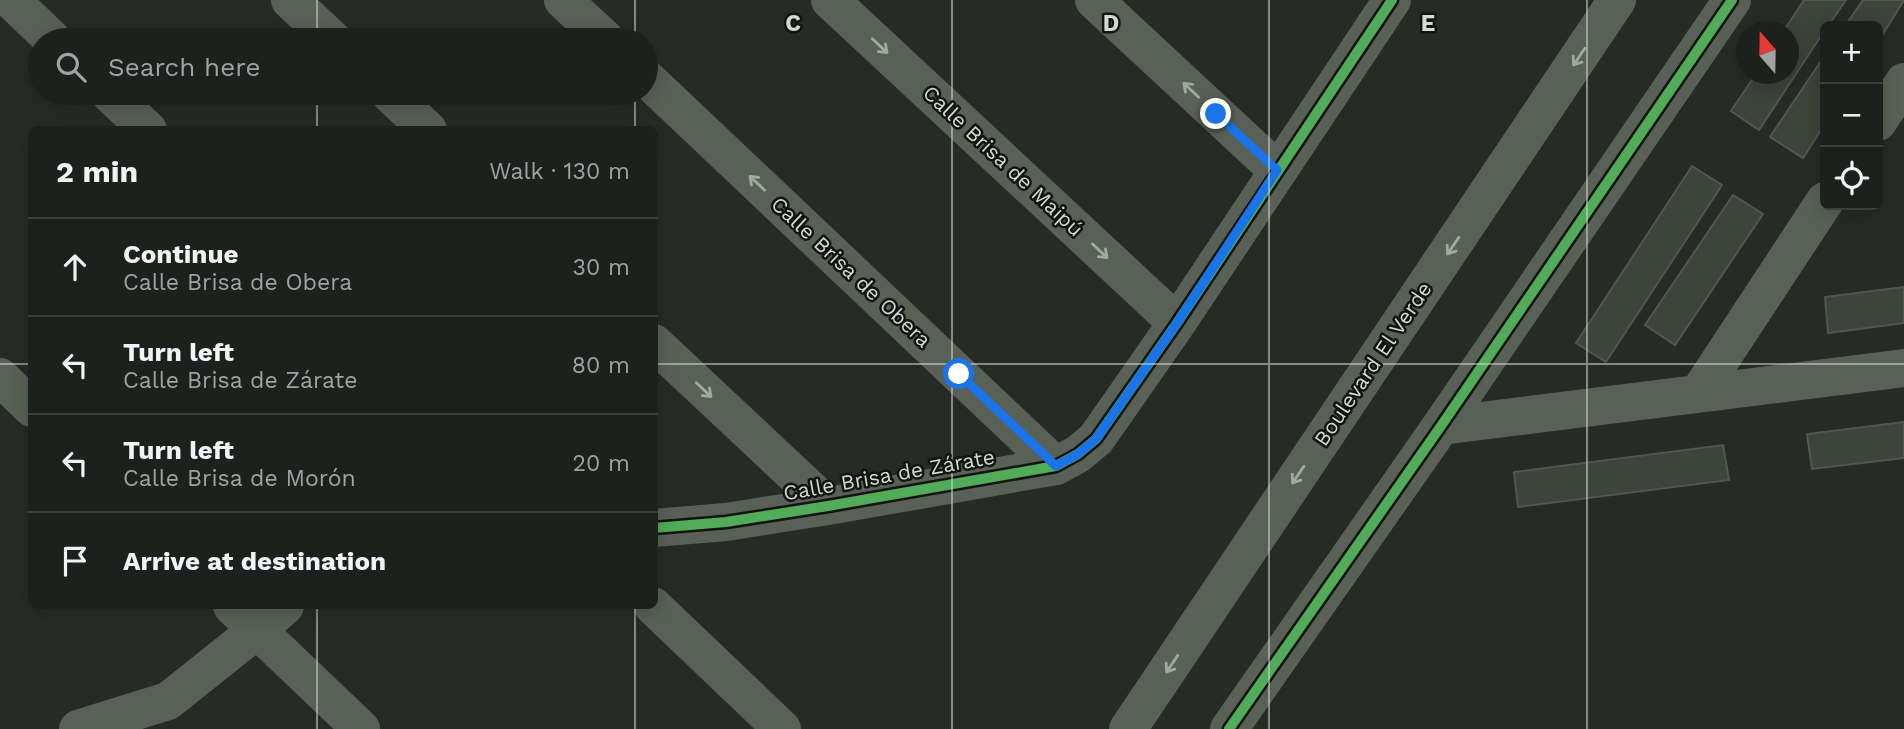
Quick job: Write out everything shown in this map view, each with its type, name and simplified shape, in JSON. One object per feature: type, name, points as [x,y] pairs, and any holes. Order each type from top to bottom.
[{"type":"street","points":[[10,0],[40,28]]},
{"type":"street","points":[[290,0],[320,28]]},
{"type":"street","points":[[563,0],[593,28]]},
{"type":"street","name":"Calle Brisa de Maipú","points":[[830,0],[1177,323]]},
{"type":"street","points":[[1094,0],[1277,170]]},
{"type":"street","name":"Boulevard El Verde","points":[[1128,729],[1617,0]]},
{"type":"street","points":[[1229,729],[1441,426],[1732,0]]},
{"type":"street","name":"Calle Brisa de Zárate","points":[[658,528],[726,522],[828,506],[1056,466],[1078,454],[1096,439],[1177,323],[1277,170],[1378,6]]},
{"type":"street","points":[[1883,114],[1904,82]]},
{"type":"street","name":"Calle Brisa de Obera","points":[[658,89],[1056,466]]},
{"type":"street","points":[[122,105],[144,126]]},
{"type":"street","points":[[402,105],[424,126]]},
{"type":"street","points":[[1698,394],[1820,209]]},
{"type":"street","points":[[658,347],[828,506]]},
{"type":"street","points":[[1441,426],[1904,368]]},
{"type":"street","points":[[0,377],[28,404]]},
{"type":"street","points":[[78,729],[168,701],[245,618],[275,609]]},
{"type":"street","points":[[656,609],[782,729]]},
{"type":"street","points":[[245,618],[361,729]]},
{"type":"building","points":[[1804,0],[1846,0],[1831,21],[1820,21],[1820,38],[1799,69],[1799,21],[1790,21]]},
{"type":"building","points":[[1863,0],[1904,0],[1883,34],[1883,21],[1848,21]]},
{"type":"building","points":[[1820,62],[1820,132],[1803,158],[1770,137]]},
{"type":"building","points":[[1749,84],[1789,84],[1759,130],[1731,111]]},
{"type":"building","points":[[1692,166],[1722,185],[1606,362],[1576,343]]},
{"type":"building","points":[[1733,195],[1763,214],[1675,345],[1645,325]]},
{"type":"building","points":[[1904,287],[1904,323],[1828,333],[1825,297]]},
{"type":"building","points":[[1904,422],[1904,458],[1812,469],[1807,434]]},
{"type":"building","points":[[1723,445],[1729,480],[1518,507],[1514,472]]},
{"type":"cycle path","points":[[658,528],[726,522],[828,506],[1056,466],[1078,454],[1096,439],[1177,323],[1392,0]]},
{"type":"cycle path","points":[[1229,729],[1441,426],[1732,0]]},
{"type":"route","points":[[959,374],[1056,466],[1078,454],[1096,439],[1177,323],[1277,170],[1216,114]]}]
